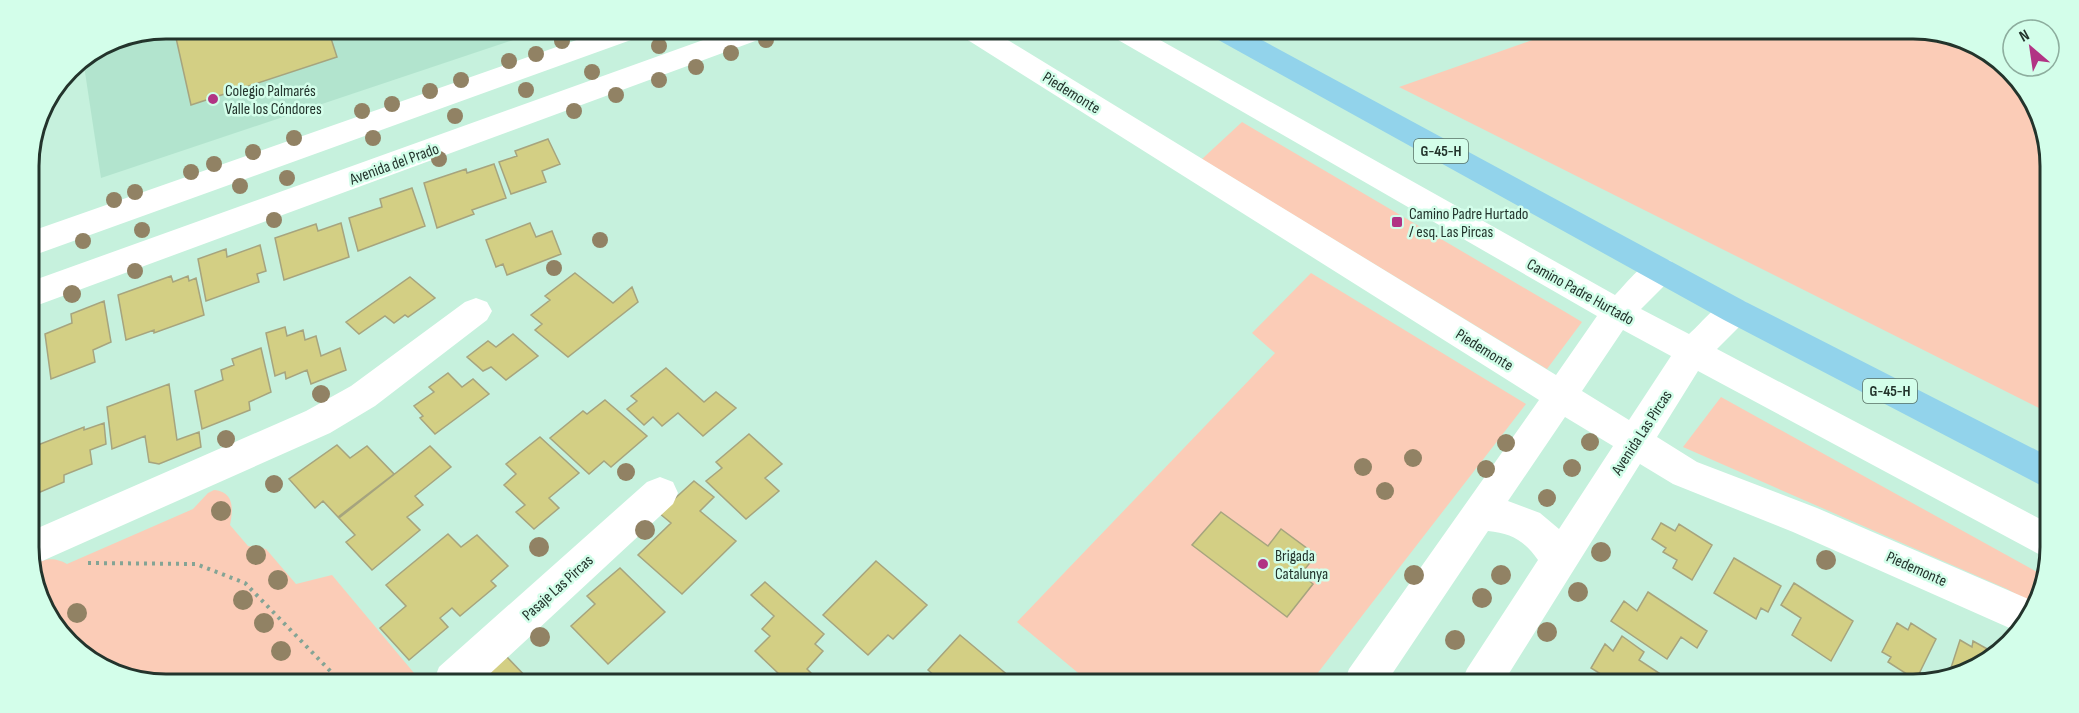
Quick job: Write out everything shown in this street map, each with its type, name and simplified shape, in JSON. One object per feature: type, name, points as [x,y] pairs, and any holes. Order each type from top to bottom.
[{"type":"main road","name":"G-45-H","points":[[1238,39],[1660,270],[2040,469]]},
{"type":"street","points":[[39,241],[607,39]]},
{"type":"street","name":"Avenida del Prado","points":[[39,292],[734,39]]},
{"type":"street","name":"Piedemonte","points":[[986,39],[1685,472],[1741,497],[1815,524],[2021,614]]},
{"type":"street","name":"Camino Padre Hurtado","points":[[1136,39],[1618,312],[2040,538]]},
{"type":"street","points":[[1369,674],[1618,312],[1660,270]]},
{"type":"street","name":"Avenida Las Pircas","points":[[1487,674],[1692,352],[1735,310]]},
{"type":"street","points":[[39,545],[318,422],[363,396],[476,311]]},
{"type":"street","name":"Pasaje Las Pircas","points":[[461,674],[660,493]]},
{"type":"street","points":[[1479,514],[1509,517],[1528,525],[1547,540],[1559,562]]},
{"type":"path","points":[[78,562],[195,564],[245,583],[333,674]]},
{"type":"shaded area","name":"Colegio Palmarés Valle los Cóndores","points":[[158,39],[516,39],[101,178],[84,69],[110,52],[133,43]]},
{"type":"shaded area","points":[[1535,39],[1913,39],[1946,43],[1976,56],[2001,74],[2001,78],[2005,78],[2019,95],[2038,141],[2040,158],[2040,408],[1399,87]]},
{"type":"shaded area","points":[[1242,122],[1582,322],[1547,369],[1202,159]]},
{"type":"shaded area","points":[[1311,273],[1526,404],[1317,674],[1079,674],[1017,622],[1275,353],[1252,333]]},
{"type":"shaded area","points":[[1721,397],[2037,572],[2028,601],[2007,589],[1683,447]]},
{"type":"shaded area","points":[[214,490],[226,494],[232,508],[230,525],[248,546],[266,549],[296,584],[332,575],[414,673],[149,673],[133,670],[102,657],[76,637],[65,624],[49,596],[40,562],[49,559],[67,564],[193,509],[208,493]]},
{"type":"building","points":[[176,39],[331,39],[337,57],[191,105]]},
{"type":"building","points":[[548,139],[560,164],[542,171],[546,182],[511,194],[499,162],[517,156],[515,151]]},
{"type":"building","points":[[494,164],[506,198],[472,210],[474,214],[437,228],[424,183],[466,169],[467,173]]},
{"type":"building","points":[[412,188],[425,226],[358,251],[349,218],[382,207],[380,199]]},
{"type":"building","points":[[341,223],[349,257],[284,280],[275,238],[316,224],[318,231]]},
{"type":"building","points":[[530,223],[536,237],[552,231],[561,254],[507,275],[503,264],[496,267],[486,240]]},
{"type":"building","points":[[260,245],[266,271],[257,274],[259,282],[206,301],[198,259],[226,249],[227,257]]},
{"type":"building","points":[[575,273],[613,303],[632,287],[638,302],[568,357],[535,330],[542,324],[531,315],[550,300],[545,296]]},
{"type":"building","points":[[171,276],[173,282],[188,276],[189,281],[196,278],[204,315],[154,333],[154,330],[126,340],[118,295]]},
{"type":"building","points":[[410,277],[435,298],[408,317],[405,315],[394,323],[385,316],[359,334],[346,322]]},
{"type":"building","points":[[104,301],[111,342],[93,350],[95,362],[51,379],[45,334],[72,323],[71,314]]},
{"type":"building","points":[[285,327],[287,336],[303,330],[305,340],[316,336],[321,356],[340,348],[346,370],[311,384],[307,370],[286,379],[285,372],[275,376],[266,333]]},
{"type":"building","points":[[513,334],[538,356],[506,380],[491,367],[483,371],[467,357],[488,341],[496,347]]},
{"type":"building","points":[[261,348],[271,392],[249,402],[250,410],[202,429],[195,391],[223,380],[221,370],[234,365],[232,359]]},
{"type":"building","points":[[666,368],[704,402],[716,392],[736,408],[703,436],[678,413],[662,426],[653,417],[644,425],[627,409],[637,401],[631,396]]},
{"type":"building","points":[[448,373],[462,387],[473,379],[489,394],[435,434],[420,418],[423,416],[414,406],[434,392],[429,387]]},
{"type":"building","points":[[169,384],[177,440],[199,432],[201,447],[159,464],[149,462],[145,436],[112,449],[107,407]]},
{"type":"building","points":[[605,400],[647,436],[611,467],[604,461],[589,474],[550,438],[583,411],[587,414]]},
{"type":"building","points":[[104,423],[106,444],[90,450],[92,464],[64,475],[64,482],[39,493],[39,444],[84,427],[84,430]]},
{"type":"building","points":[[749,434],[782,464],[765,478],[779,491],[746,519],[706,481],[722,468],[716,462]]},
{"type":"building","points":[[540,437],[579,473],[549,498],[559,508],[534,529],[516,512],[525,505],[504,485],[516,474],[506,464]]},
{"type":"building","points":[[337,445],[350,458],[367,446],[394,474],[338,517],[323,501],[315,508],[289,479]]},
{"type":"building","points":[[430,446],[451,467],[415,496],[423,505],[407,517],[420,530],[372,570],[346,542],[355,535],[339,518]]},
{"type":"building","points":[[694,481],[714,497],[700,511],[736,541],[682,594],[638,555],[671,523],[659,513]]},
{"type":"building","name":"Brigada Catalunya","points":[[1221,512],[1268,546],[1281,529],[1316,555],[1301,574],[1313,584],[1287,617],[1192,545]]},
{"type":"building","points":[[1661,523],[1675,531],[1679,524],[1712,545],[1692,580],[1673,568],[1677,560],[1663,552],[1666,548],[1652,539]]},
{"type":"building","points":[[448,534],[461,547],[477,535],[508,566],[491,581],[496,586],[460,616],[452,608],[440,618],[448,627],[409,660],[380,628],[406,606],[386,585]]},
{"type":"building","points":[[1734,558],[1781,586],[1768,612],[1761,608],[1756,619],[1714,593]]},
{"type":"building","points":[[876,561],[927,605],[893,639],[888,635],[868,655],[823,615]]},
{"type":"building","points":[[620,568],[665,612],[608,664],[571,626],[595,604],[587,596]]},
{"type":"building","points":[[765,582],[824,634],[815,644],[823,651],[807,669],[812,674],[779,674],[755,651],[770,636],[762,629],[774,616],[751,595]]},
{"type":"building","points":[[1794,583],[1853,621],[1831,661],[1792,635],[1801,618],[1781,605]]},
{"type":"building","points":[[1648,592],[1707,631],[1697,648],[1681,637],[1667,659],[1611,621],[1624,601],[1637,611]]},
{"type":"building","points":[[1897,623],[1908,630],[1911,623],[1936,639],[1919,674],[1907,674],[1888,662],[1891,657],[1882,652]]},
{"type":"building","points":[[960,635],[1006,674],[932,674],[928,670]]},
{"type":"building","points":[[1622,636],[1644,652],[1639,660],[1660,674],[1601,674],[1591,668],[1605,644],[1613,651]]},
{"type":"building","points":[[1960,640],[1972,647],[1973,641],[1988,649],[1984,653],[1951,668]]},
{"type":"building","points":[[505,655],[523,674],[487,674],[485,672]]},
{"type":"place","name":"Colegio Palmarés Valle los Cóndores","points":[[213,99]]},
{"type":"place","name":"Camino Padre Hurtado / esq. Las Pircas","points":[[1397,222]]},
{"type":"place","name":"Brigada Catalunya","points":[[1263,564]]}]
